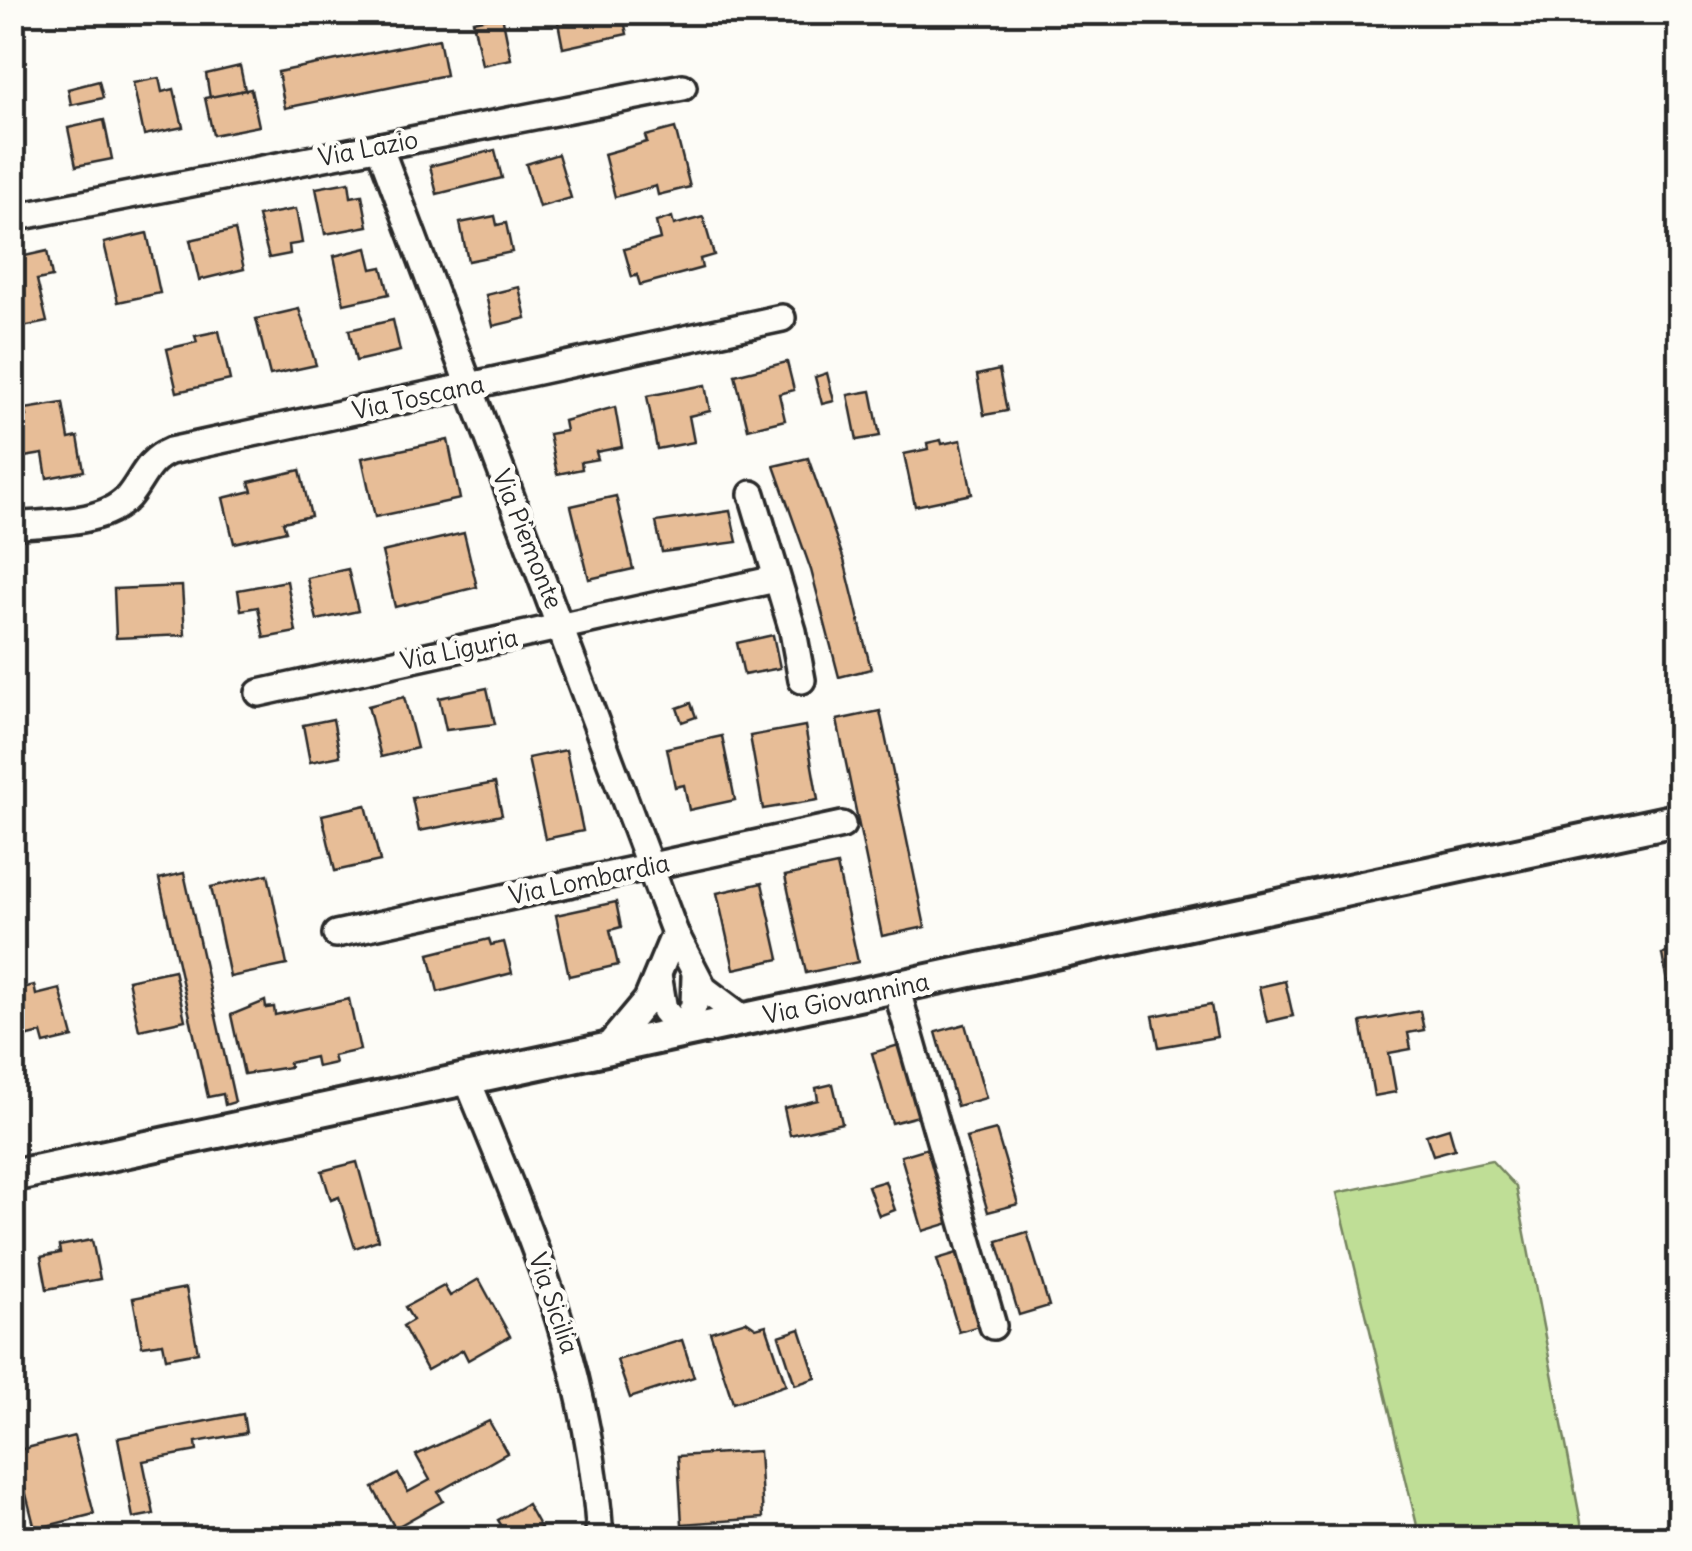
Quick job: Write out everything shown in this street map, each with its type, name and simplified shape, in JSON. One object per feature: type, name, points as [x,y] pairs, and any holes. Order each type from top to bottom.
[{"type":"street","name":"Via Lazio","points":[[12,218],[684,87]]},
{"type":"street","name":"Via Piemonte","points":[[379,146],[676,934],[695,976],[717,1001],[744,1019]]},
{"type":"street","name":"Via Toscana","points":[[12,526],[80,518],[114,508],[128,496],[148,465],[170,451],[782,318]]},
{"type":"street","points":[[752,494],[802,680]]},
{"type":"street","name":"Via Liguria","points":[[260,693],[776,579]]},
{"type":"street","name":"Via Giovannina","points":[[12,1176],[1680,820]]},
{"type":"street","name":"Via Lombardia","points":[[336,934],[842,825]]},
{"type":"street","points":[[606,1049],[635,1020],[659,980],[676,934]]},
{"type":"street","points":[[659,980],[664,1010],[683,1032],[694,1005],[695,976]]},
{"type":"street","points":[[896,987],[993,1326]]},
{"type":"street","name":"Via Sicilia","points":[[467,1079],[562,1319],[591,1438],[600,1538]]},
{"type":"green space","points":[[1491,1160],[1516,1187],[1584,1538],[1420,1538],[1337,1193]]},
{"type":"building","points":[[556,12],[622,12],[627,34],[563,48]]},
{"type":"building","points":[[502,15],[511,59],[482,65],[473,21]]},
{"type":"building","points":[[439,39],[446,75],[285,108],[278,72]]},
{"type":"building","points":[[240,66],[245,90],[210,98],[206,74]]},
{"type":"building","points":[[159,78],[162,92],[174,89],[183,127],[144,135],[133,83]]},
{"type":"building","points":[[99,81],[103,98],[71,105],[68,89]]},
{"type":"building","points":[[251,89],[259,126],[213,135],[205,98]]},
{"type":"building","points":[[104,120],[112,159],[76,166],[68,128]]},
{"type":"building","points":[[675,128],[690,187],[658,195],[656,186],[615,197],[604,154],[647,142],[645,136]]},
{"type":"building","points":[[495,150],[502,178],[437,194],[430,166]]},
{"type":"building","points":[[558,154],[571,198],[539,207],[526,164]]},
{"type":"building","points":[[349,182],[351,197],[362,195],[368,226],[325,234],[316,188]]},
{"type":"building","points":[[296,209],[302,243],[289,245],[290,254],[269,258],[258,216]]},
{"type":"building","points":[[495,216],[497,225],[506,223],[512,252],[468,261],[460,223]]},
{"type":"building","points":[[672,217],[674,225],[703,217],[714,255],[700,259],[702,268],[640,285],[637,275],[632,277],[624,249],[660,239],[656,222]]},
{"type":"building","points":[[235,230],[244,269],[199,280],[190,240]]},
{"type":"building","points":[[147,233],[160,293],[118,302],[104,243]]},
{"type":"building","points":[[367,248],[372,269],[382,267],[389,294],[344,304],[334,256]]},
{"type":"building","points":[[47,251],[52,277],[37,280],[47,322],[13,329],[12,274],[20,272],[16,258]]},
{"type":"building","points":[[519,287],[526,318],[493,326],[486,295]]},
{"type":"building","points":[[299,309],[316,365],[270,375],[256,319]]},
{"type":"building","points":[[393,320],[400,351],[356,361],[349,330]]},
{"type":"building","points":[[219,331],[230,380],[177,392],[167,349],[197,342],[195,336]]},
{"type":"building","points":[[787,362],[794,390],[779,394],[785,420],[748,429],[735,375]]},
{"type":"building","points":[[999,370],[1007,411],[984,415],[977,375]]},
{"type":"building","points":[[827,373],[834,401],[822,404],[815,377]]},
{"type":"building","points":[[705,385],[710,411],[689,416],[694,442],[657,449],[647,396]]},
{"type":"building","points":[[871,391],[880,436],[857,440],[848,395]]},
{"type":"building","points":[[63,403],[69,439],[78,437],[84,471],[47,478],[43,454],[12,459],[12,418],[27,416],[25,409]]},
{"type":"building","points":[[615,407],[622,447],[596,452],[598,459],[581,462],[582,469],[557,474],[549,434],[566,431],[564,421]]},
{"type":"building","points":[[448,440],[460,499],[375,517],[362,458]]},
{"type":"building","points":[[941,440],[942,444],[961,440],[972,494],[915,506],[904,454],[928,449],[927,443]]},
{"type":"building","points":[[808,458],[844,560],[871,669],[839,677],[811,570],[774,466]]},
{"type":"building","points":[[300,470],[311,516],[283,522],[286,531],[234,543],[223,498],[252,491],[249,482]]},
{"type":"building","points":[[616,496],[633,569],[589,579],[571,506]]},
{"type":"building","points":[[730,511],[737,542],[662,552],[656,522]]},
{"type":"building","points":[[464,533],[477,587],[395,607],[382,552]]},
{"type":"building","points":[[348,569],[358,611],[317,620],[307,578]]},
{"type":"building","points":[[287,581],[296,632],[264,638],[258,607],[241,610],[238,590]]},
{"type":"building","points":[[182,586],[185,635],[116,638],[114,589]]},
{"type":"building","points":[[773,635],[780,668],[744,675],[737,643]]},
{"type":"building","points":[[487,688],[495,724],[446,730],[439,698]]},
{"type":"building","points":[[404,697],[417,748],[381,757],[368,706]]},
{"type":"building","points":[[691,703],[696,717],[682,722],[677,708]]},
{"type":"building","points":[[880,711],[925,927],[882,936],[837,720]]},
{"type":"building","points":[[333,719],[340,756],[310,762],[303,725]]},
{"type":"building","points":[[805,726],[818,800],[763,809],[750,736]]},
{"type":"building","points":[[722,736],[735,800],[689,810],[684,785],[675,787],[667,748]]},
{"type":"building","points":[[566,750],[583,831],[545,839],[528,758]]},
{"type":"building","points":[[495,783],[502,815],[419,831],[412,798]]},
{"type":"building","points":[[366,805],[380,861],[335,871],[322,815]]},
{"type":"building","points":[[837,865],[858,962],[806,973],[785,876]]},
{"type":"building","points":[[184,873],[235,1102],[225,1105],[223,1094],[208,1097],[159,879]]},
{"type":"building","points":[[268,874],[287,965],[230,977],[211,887]]},
{"type":"building","points":[[762,883],[779,959],[734,969],[717,893]]},
{"type":"building","points":[[616,902],[621,927],[610,930],[618,965],[569,976],[556,915]]},
{"type":"building","points":[[489,939],[491,945],[504,942],[512,973],[438,992],[429,954]]},
{"type":"building","points":[[1680,951],[1680,986],[1668,988],[1662,954]]},
{"type":"building","points":[[174,970],[185,1020],[139,1030],[128,980]]},
{"type":"building","points":[[1285,981],[1293,1016],[1267,1022],[1259,987]]},
{"type":"building","points":[[34,985],[36,995],[60,989],[73,1037],[44,1044],[41,1033],[17,1039],[20,1050],[12,1052],[12,991]]},
{"type":"building","points":[[349,999],[360,1050],[333,1056],[335,1063],[317,1067],[315,1057],[289,1063],[290,1067],[244,1074],[231,1015],[265,1001],[266,1008],[274,1007],[275,1015]]},
{"type":"building","points":[[1211,1005],[1217,1037],[1159,1047],[1153,1016]]},
{"type":"building","points":[[1420,1011],[1424,1030],[1408,1033],[1411,1049],[1389,1053],[1396,1092],[1374,1096],[1361,1022]]},
{"type":"building","points":[[965,1024],[986,1098],[957,1106],[936,1032]]},
{"type":"building","points":[[902,1044],[922,1115],[892,1123],[872,1053]]},
{"type":"building","points":[[833,1084],[842,1123],[790,1135],[784,1108],[818,1100],[816,1088]]},
{"type":"building","points":[[1449,1128],[1455,1149],[1433,1155],[1426,1135]]},
{"type":"building","points":[[996,1130],[1018,1204],[988,1212],[966,1138]]},
{"type":"building","points":[[931,1147],[953,1222],[923,1231],[901,1156]]},
{"type":"building","points":[[357,1162],[378,1240],[355,1248],[339,1197],[331,1200],[322,1171]]},
{"type":"building","points":[[885,1181],[895,1210],[879,1216],[868,1186]]},
{"type":"building","points":[[1027,1232],[1049,1306],[1019,1315],[997,1241]]},
{"type":"building","points":[[92,1240],[100,1279],[47,1289],[41,1257],[60,1253],[59,1246]]},
{"type":"building","points":[[967,1250],[989,1323],[959,1332],[937,1259]]},
{"type":"building","points":[[12,1258],[24,1309],[12,1311]]},
{"type":"building","points":[[479,1279],[510,1336],[468,1360],[463,1350],[427,1370],[403,1326],[413,1320],[405,1307],[444,1286],[450,1296]]},
{"type":"building","points":[[186,1288],[198,1352],[166,1358],[163,1343],[142,1346],[133,1298]]},
{"type":"building","points":[[746,1321],[756,1328],[766,1325],[786,1385],[733,1403],[710,1332]]},
{"type":"building","points":[[800,1329],[816,1378],[795,1385],[779,1336]]},
{"type":"building","points":[[682,1340],[694,1377],[630,1398],[617,1360]]},
{"type":"building","points":[[243,1414],[246,1433],[196,1442],[197,1451],[143,1461],[154,1514],[133,1518],[118,1438]]},
{"type":"building","points":[[489,1421],[507,1453],[438,1492],[443,1501],[395,1528],[373,1488],[398,1474],[408,1492],[430,1480],[416,1455]]},
{"type":"building","points":[[74,1436],[94,1514],[35,1529],[15,1451]]},
{"type":"building","points":[[759,1451],[763,1518],[682,1524],[678,1456]]},
{"type":"building","points":[[527,1504],[546,1538],[509,1538],[498,1520]]},
{"type":"building","points":[[465,1529],[471,1538],[449,1538]]}]
